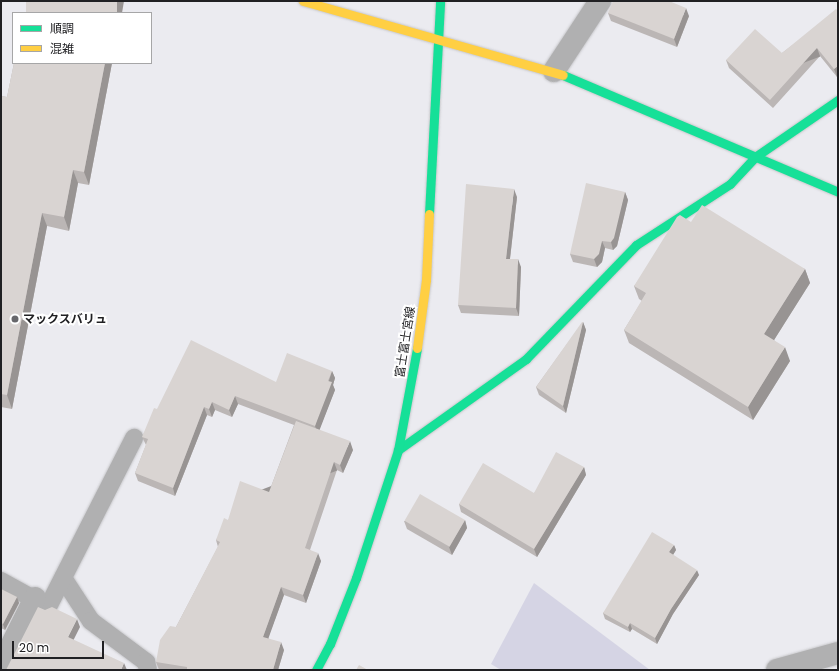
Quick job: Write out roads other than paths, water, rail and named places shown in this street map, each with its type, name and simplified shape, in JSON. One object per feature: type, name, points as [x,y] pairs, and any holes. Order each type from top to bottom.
[{"type":"street","points":[[303,1],[554,71],[838,192]]},
{"type":"street","name":"富士富士宮線","points":[[316,670],[330,644],[356,578],[398,450],[416,358],[426,280],[440,1]]},
{"type":"street","points":[[554,71],[600,1]]},
{"type":"street","points":[[398,450],[526,359],[636,245],[730,184],[755,156],[838,100]]},
{"type":"street","points":[[1,666],[35,598]]},
{"type":"street","points":[[777,670],[838,652]]},
{"type":"lane","points":[[1,581],[35,598],[48,607],[134,438]]},
{"type":"lane","points":[[63,578],[91,621],[146,662],[148,670]]},
{"type":"place","name":"マックスバリュ","points":[[15,319]]}]
